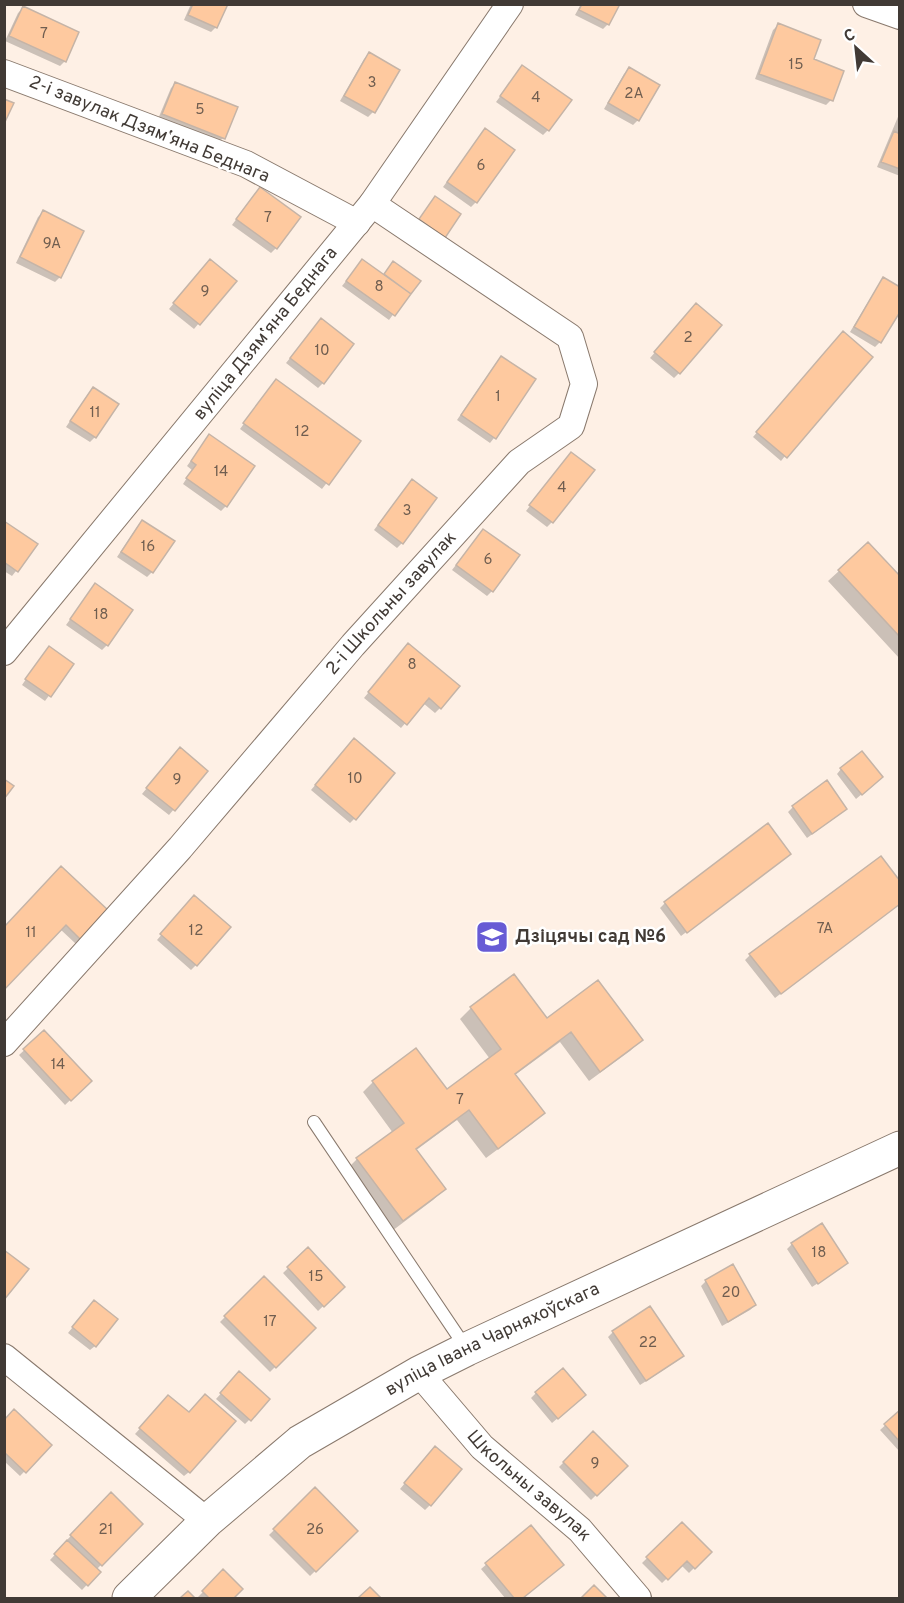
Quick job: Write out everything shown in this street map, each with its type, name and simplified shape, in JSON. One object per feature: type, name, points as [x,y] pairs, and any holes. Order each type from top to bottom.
[{"type":"street","name":"вуліца Дзямʼяна Беднага","points":[[4,652],[365,214],[510,4]]},
{"type":"street","points":[[866,4],[900,16]]},
{"type":"street","name":"2-і завулак Дзямʼяна Беднага","points":[[4,73],[246,164],[365,214]]},
{"type":"street","name":"2-і Школьны завулак","points":[[4,1042],[180,848],[353,645],[519,462],[571,426],[584,384],[570,337],[365,214]]},
{"type":"street","name":"вуліца Івана Чарняхоўскага","points":[[129,1599],[207,1521],[300,1442],[419,1372],[900,1148]]},
{"type":"street","points":[[4,1358],[207,1521]]},
{"type":"street","name":"Школьны завулак","points":[[419,1372],[482,1447],[580,1530],[638,1599]]},
{"type":"lane","points":[[314,1122],[467,1349]]},
{"type":"building","points":[[193,4],[228,4],[217,28],[188,15]]},
{"type":"building","points":[[582,4],[620,4],[609,25],[579,10]]},
{"type":"building","points":[[23,6],[79,32],[66,62],[9,36]]},
{"type":"building","points":[[778,23],[821,40],[814,59],[844,71],[833,101],[759,74]]},
{"type":"building","points":[[369,52],[400,70],[375,113],[344,96]]},
{"type":"building","points":[[522,65],[572,100],[549,131],[500,96]]},
{"type":"building","points":[[629,67],[660,85],[639,121],[608,103]]},
{"type":"building","points":[[175,82],[238,107],[225,139],[162,114]]},
{"type":"building","points":[[4,99],[14,103],[4,124]]},
{"type":"building","points":[[485,128],[515,150],[477,203],[447,182]]},
{"type":"building","points":[[894,131],[900,134],[900,169],[881,162]]},
{"type":"building","points":[[260,187],[301,217],[277,249],[236,219]]},
{"type":"building","points":[[435,196],[461,214],[445,238],[419,219]]},
{"type":"building","points":[[43,210],[84,231],[61,278],[20,257]]},
{"type":"building","points":[[210,259],[237,281],[200,325],[173,303]]},
{"type":"building","points":[[362,259],[411,294],[395,316],[346,281]]},
{"type":"building","points":[[393,261],[421,281],[411,294],[384,274]]},
{"type":"building","points":[[883,277],[900,287],[900,312],[881,343],[854,327]]},
{"type":"building","points":[[696,303],[722,325],[680,374],[654,352]]},
{"type":"building","points":[[321,318],[354,344],[324,384],[290,358]]},
{"type":"building","points":[[843,331],[873,357],[787,458],[756,432]]},
{"type":"building","points":[[501,356],[536,379],[496,439],[461,415]]},
{"type":"building","points":[[276,379],[361,441],[329,485],[243,423]]},
{"type":"building","points":[[93,387],[119,404],[96,438],[70,421]]},
{"type":"building","points":[[209,434],[255,466],[227,507],[186,478],[196,465],[191,461]]},
{"type":"building","points":[[571,452],[595,470],[553,523],[529,505]]},
{"type":"building","points":[[412,479],[437,498],[403,544],[378,525]]},
{"type":"building","points":[[142,520],[175,541],[153,573],[121,552]]},
{"type":"building","points":[[4,521],[38,544],[18,572],[4,562]]},
{"type":"building","points":[[483,529],[520,555],[493,592],[456,565]]},
{"type":"building","points":[[868,542],[900,576],[900,637],[838,570]]},
{"type":"building","points":[[95,583],[133,610],[108,646],[70,619]]},
{"type":"building","points":[[408,643],[460,686],[441,709],[429,698],[407,725],[368,692]]},
{"type":"building","points":[[49,646],[74,664],[51,697],[25,679]]},
{"type":"building","points":[[354,738],[395,773],[356,820],[315,785]]},
{"type":"building","points":[[180,747],[208,771],[175,811],[146,788]]},
{"type":"building","points":[[862,751],[883,777],[862,795],[840,768]]},
{"type":"building","points":[[4,779],[14,786],[4,799]]},
{"type":"building","points":[[827,780],[847,809],[812,834],[792,806]]},
{"type":"building","points":[[768,823],[791,854],[687,933],[664,902]]},
{"type":"building","points":[[881,856],[900,881],[900,904],[781,994],[749,954]]},
{"type":"building","points":[[61,866],[109,911],[81,940],[66,925],[4,990],[4,927]]},
{"type":"building","points":[[194,895],[231,927],[197,966],[160,934]]},
{"type":"building","points":[[514,974],[547,1018],[598,980],[643,1040],[600,1072],[571,1032],[515,1074],[545,1113],[498,1149],[469,1110],[416,1149],[446,1189],[403,1221],[356,1158],[404,1123],[372,1081],[416,1048],[447,1089],[501,1049],[470,1007]]},
{"type":"building","points":[[44,1030],[92,1081],[71,1101],[23,1049]]},
{"type":"building","points":[[822,1223],[848,1263],[818,1284],[791,1243]]},
{"type":"building","points":[[308,1247],[345,1287],[324,1307],[287,1267]]},
{"type":"building","points":[[4,1250],[29,1269],[4,1300]]},
{"type":"building","points":[[733,1264],[756,1305],[728,1322],[705,1280]]},
{"type":"building","points":[[264,1276],[316,1328],[276,1368],[224,1316]]},
{"type":"building","points":[[94,1300],[118,1319],[96,1347],[72,1327]]},
{"type":"building","points":[[650,1306],[684,1356],[646,1381],[612,1331]]},
{"type":"building","points":[[563,1368],[586,1395],[558,1419],[535,1392]]},
{"type":"building","points":[[239,1371],[270,1399],[251,1421],[220,1393]]},
{"type":"building","points":[[205,1394],[236,1421],[190,1473],[139,1428],[168,1395],[189,1412]]},
{"type":"building","points":[[14,1409],[52,1445],[26,1473],[4,1452],[4,1420]]},
{"type":"building","points":[[900,1410],[900,1442],[884,1424]]},
{"type":"building","points":[[593,1431],[628,1466],[597,1496],[563,1462]]},
{"type":"building","points":[[435,1446],[462,1469],[431,1506],[404,1483]]},
{"type":"building","points":[[315,1487],[358,1531],[316,1572],[273,1529]]},
{"type":"building","points":[[111,1492],[143,1524],[102,1566],[70,1535]]},
{"type":"building","points":[[682,1522],[712,1552],[695,1569],[687,1561],[668,1580],[646,1557]]},
{"type":"building","points":[[531,1525],[564,1565],[523,1598],[514,1598],[485,1563]]},
{"type":"building","points":[[67,1540],[101,1572],[88,1586],[54,1554]]},
{"type":"building","points":[[223,1569],[243,1589],[234,1598],[209,1598],[202,1591]]},
{"type":"building","points":[[594,1585],[607,1598],[581,1598]]},
{"type":"building","points":[[370,1587],[381,1598],[358,1598]]},
{"type":"building","points":[[188,1591],[195,1598],[180,1598]]},
{"type":"place","name":"Дзіцячы сад №6","points":[[492,937]]}]
